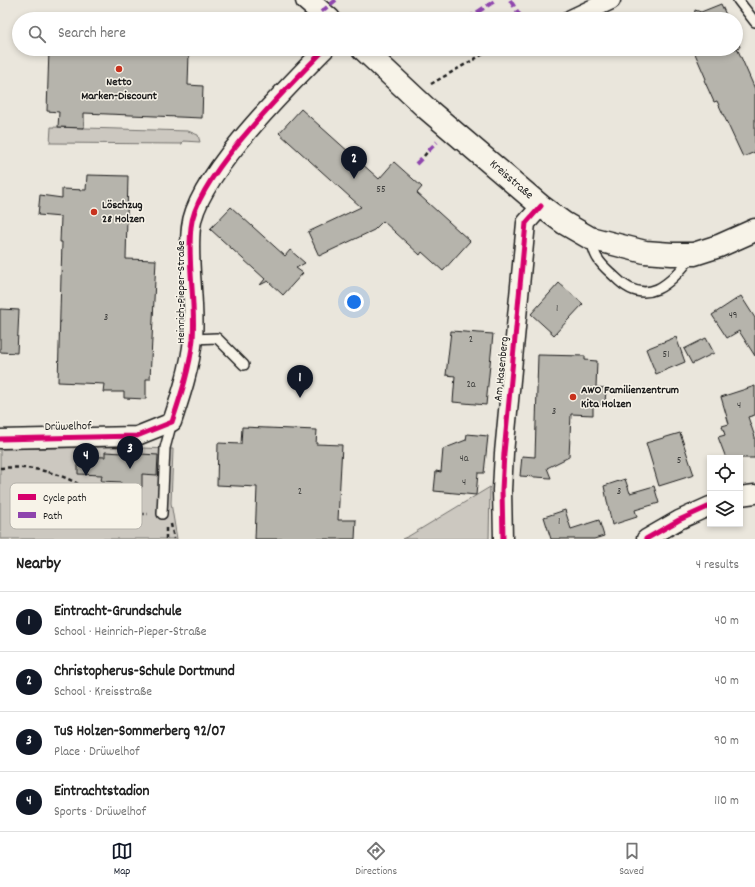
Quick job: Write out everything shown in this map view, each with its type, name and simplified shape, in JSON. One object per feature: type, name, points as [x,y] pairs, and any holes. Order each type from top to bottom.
[{"type":"main road","points":[[307,0],[321,12]]},
{"type":"main road","name":"Kreisstraße","points":[[370,56],[426,108],[541,206],[564,223],[590,238],[645,252],[694,254],[720,246],[755,230]]},
{"type":"street","points":[[586,12],[611,0]]},
{"type":"street","name":"Heinrich-Pieper-Straße","points":[[172,422],[183,391],[193,339],[191,227],[196,208],[206,188],[237,146],[284,90],[318,56]]},
{"type":"street","name":"Am Hasenberg","points":[[503,539],[502,490],[504,453],[526,223],[541,206]]},
{"type":"street","name":"Drüwelhof","points":[[0,439],[137,436],[172,422]]},
{"type":"street","points":[[743,496],[755,494]]},
{"type":"street","points":[[646,539],[678,520],[707,507]]},
{"type":"lane","points":[[738,0],[755,22]]},
{"type":"lane","points":[[590,238],[598,260],[624,286],[638,292],[653,291],[667,285],[679,274],[694,254]]},
{"type":"lane","points":[[193,339],[217,338],[244,365]]},
{"type":"lane","points":[[162,514],[165,448],[172,422]]},
{"type":"path","points":[[431,84],[480,56]]},
{"type":"path","points":[[424,156],[428,151]]},
{"type":"path","points":[[0,468],[38,469],[68,478],[76,483]]},
{"type":"path","points":[[142,514],[167,514],[166,539]]},
{"type":"shaded area","points":[[51,127],[188,131],[198,135],[200,142],[183,141],[182,144],[50,143]]},
{"type":"shaded area","points":[[109,447],[173,449],[171,503],[177,539],[0,539],[0,449]]},
{"type":"shaded area","points":[[490,487],[489,539],[402,539],[409,536]]},
{"type":"building","points":[[721,4],[725,12],[701,12]]},
{"type":"building","name":"Netto Marken-Discount","points":[[49,56],[189,56],[188,85],[203,86],[202,118],[84,113],[84,128],[58,127],[59,112],[47,111]]},
{"type":"building","points":[[696,56],[741,56],[755,89],[755,152],[743,157],[717,101],[714,102],[704,80],[706,79]]},
{"type":"building","points":[[301,109],[379,179],[394,162],[422,187],[417,193],[470,241],[443,271],[422,252],[420,255],[383,221],[374,230],[319,256],[308,232],[361,207],[279,133]]},
{"type":"building","points":[[87,175],[128,176],[126,259],[156,260],[150,379],[146,379],[146,399],[124,398],[124,392],[103,392],[104,384],[58,382],[62,242],[60,242],[61,217],[38,215],[40,195],[62,198],[62,189],[86,190]]},
{"type":"building","points":[[231,207],[285,256],[290,250],[305,263],[296,268],[303,273],[283,295],[268,281],[260,285],[265,279],[210,229]]},
{"type":"building","points":[[559,283],[583,304],[554,335],[531,314]]},
{"type":"building","points":[[741,296],[755,318],[755,356],[739,331],[727,338],[712,315]]},
{"type":"building","points":[[0,309],[19,310],[17,353],[0,352]]},
{"type":"building","points":[[451,331],[493,334],[486,405],[453,402],[455,376],[446,375]]},
{"type":"building","points":[[676,337],[685,362],[656,374],[646,349]]},
{"type":"building","points":[[706,338],[714,353],[692,364],[684,349]]},
{"type":"building","points":[[538,355],[585,356],[585,360],[597,361],[596,387],[606,388],[605,405],[593,405],[593,415],[571,414],[569,457],[547,468],[551,478],[520,476],[522,456],[535,457]]},
{"type":"building","points":[[755,386],[755,415],[748,417],[755,437],[755,458],[743,458],[743,455],[725,455],[718,437],[725,435],[722,426],[729,424],[721,397]]},
{"type":"building","points":[[242,427],[317,430],[316,444],[342,445],[338,520],[356,520],[355,539],[255,539],[257,487],[217,485],[218,443],[241,444]]},
{"type":"building","points":[[680,433],[694,475],[659,486],[646,443]]},
{"type":"building","points":[[467,434],[488,436],[484,473],[478,473],[476,495],[434,491],[436,471],[441,472],[443,449],[466,440]]},
{"type":"building","points":[[105,452],[158,455],[157,475],[142,474],[142,483],[121,483],[101,481],[102,475],[78,474],[78,456],[105,457]]},
{"type":"building","points":[[625,479],[630,493],[654,486],[659,503],[635,510],[637,517],[612,525],[604,486]]},
{"type":"building","points":[[565,510],[571,529],[599,520],[604,536],[594,539],[551,539],[544,517]]},
{"type":"marked path","points":[[321,12],[336,0]]},
{"type":"marked path","points":[[478,12],[496,0]]},
{"type":"marked path","points":[[510,0],[518,12]]},
{"type":"marked path","points":[[428,151],[437,142]]},
{"type":"marked path","points":[[416,164],[424,156]]},
{"type":"cycle path","points":[[0,439],[137,436],[172,422],[182,392],[192,350],[194,325],[190,241],[191,227],[197,207],[209,183],[226,158],[246,133],[318,56]]},
{"type":"cycle path","points":[[503,539],[502,490],[504,453],[526,223],[541,206]]},
{"type":"cycle path","points":[[646,539],[679,520],[707,507]]},
{"type":"place","name":"Netto Marken-Discount","points":[[119,69]]},
{"type":"place","name":"Christopherus-Schule Dortmund","points":[[354,179]]},
{"type":"place","name":"Löschzug 28 Holzen","points":[[94,212]]},
{"type":"place","name":"AWO Familienzentrum Kita Holzen","points":[[573,397]]},
{"type":"place","name":"Eintracht-Grundschule","points":[[300,398]]},
{"type":"place","name":"TuS Holzen-Sommerberg 92/07","points":[[130,469]]},
{"type":"place","name":"Eintrachtstadion","points":[[86,476]]}]
